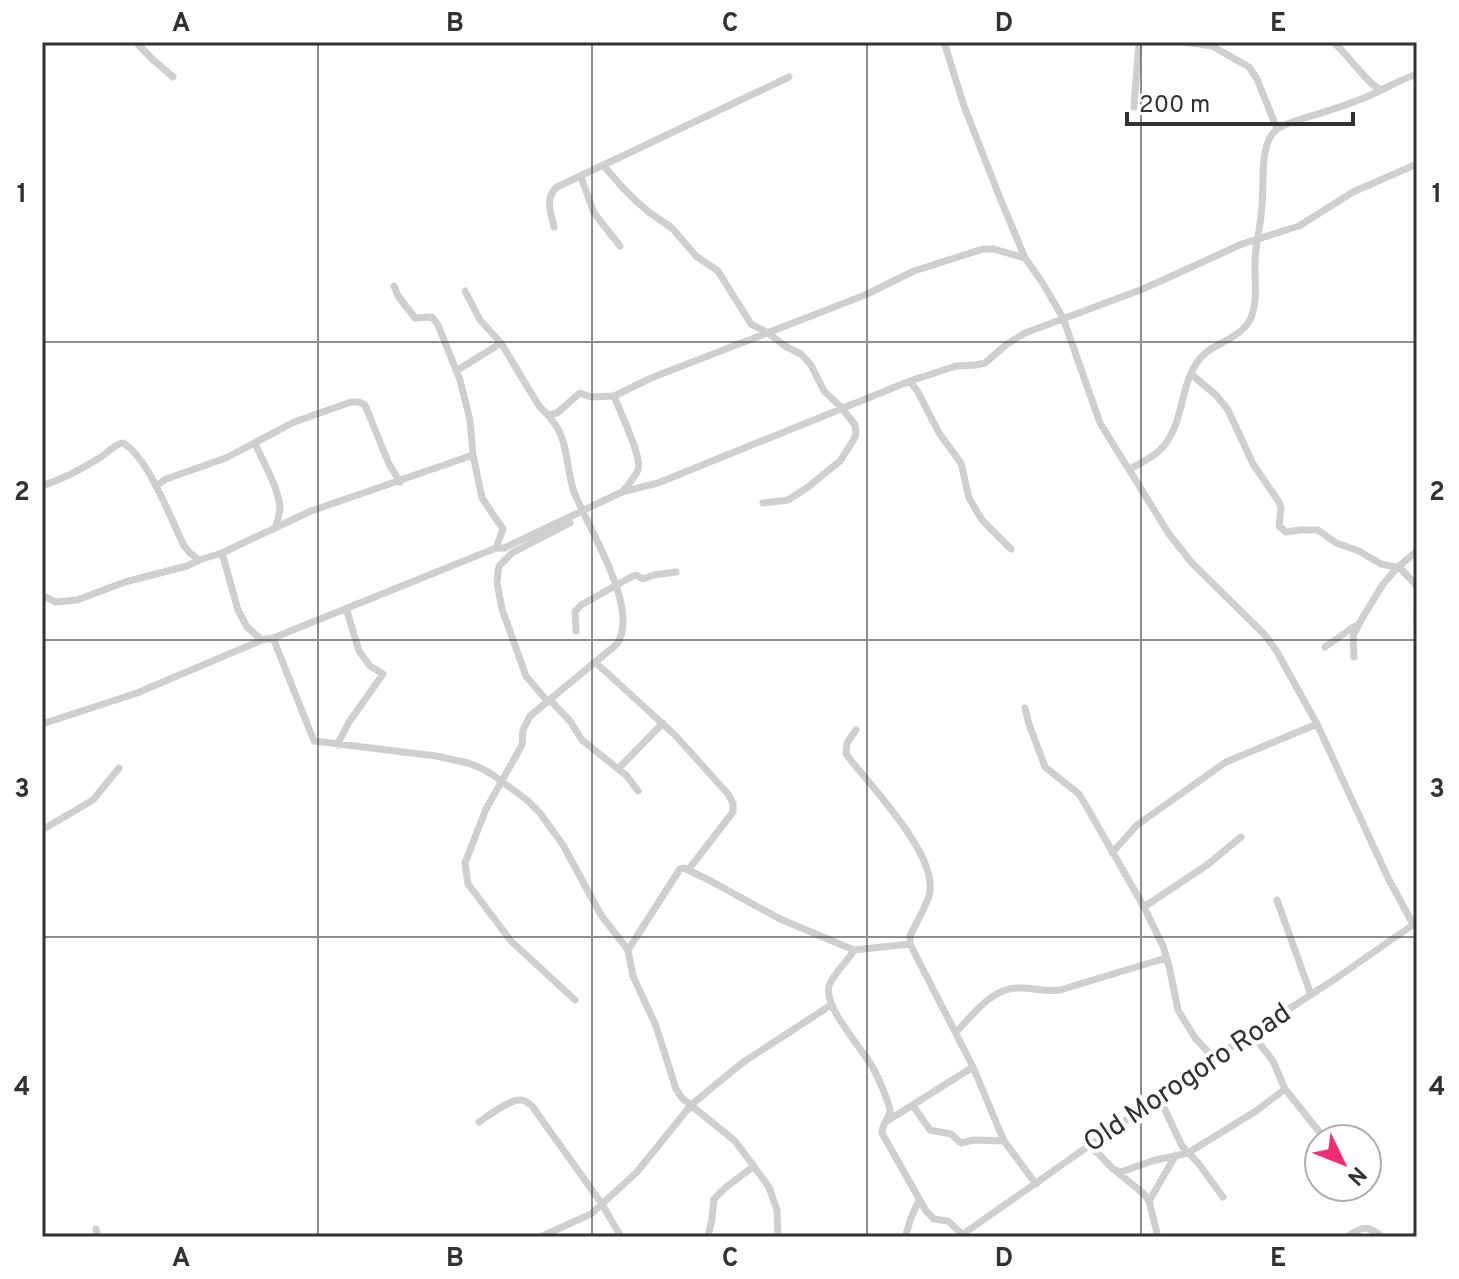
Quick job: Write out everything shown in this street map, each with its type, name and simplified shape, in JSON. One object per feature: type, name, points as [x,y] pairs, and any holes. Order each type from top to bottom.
[{"type":"street","points":[[136,42],[173,77]]},
{"type":"street","points":[[944,42],[964,106],[1025,258],[1063,318],[1100,423],[1159,520],[1192,563],[1264,634],[1282,660],[1317,724],[1388,878],[1415,923]]},
{"type":"street","points":[[1134,107],[1139,42]]},
{"type":"street","points":[[1184,42],[1212,46],[1249,67],[1277,129]]},
{"type":"street","points":[[1333,42],[1372,85],[1380,89]]},
{"type":"street","points":[[1130,469],[1158,452],[1168,440],[1196,363],[1203,355],[1241,332],[1252,315],[1256,298],[1255,261],[1268,143],[1273,133],[1297,120],[1357,101],[1417,74]]},
{"type":"street","points":[[554,227],[548,201],[550,192],[557,187],[789,77]]},
{"type":"street","points":[[638,791],[618,769],[582,740],[570,721],[526,676],[502,609],[497,583],[499,566],[504,559],[622,492],[658,483],[910,381],[956,366],[985,363],[1025,333],[1143,289],[1231,249],[1299,226],[1353,192],[1417,164]]},
{"type":"street","points":[[603,165],[636,201],[672,228],[696,256],[718,271],[751,324],[801,354],[811,365],[824,391],[855,425],[856,434],[840,461],[788,500],[763,503]]},
{"type":"street","points":[[581,177],[594,213],[620,246]]},
{"type":"street","points":[[548,415],[557,413],[580,393],[591,397],[614,396],[651,378],[865,295],[914,271],[983,249],[1025,258]]},
{"type":"street","points":[[394,286],[415,318],[436,320],[456,371],[470,420],[482,498],[503,529],[496,548]]},
{"type":"street","points":[[465,291],[480,320],[501,343],[539,406],[560,431],[575,493],[602,548],[620,596],[621,638],[530,716],[525,724],[522,745],[486,809],[465,863],[468,884],[511,941],[575,1000]]},
{"type":"street","points":[[456,371],[501,343]]},
{"type":"street","points":[[1191,374],[1228,410],[1253,464],[1279,502],[1279,526],[1282,530],[1318,530],[1336,543],[1359,551],[1381,564],[1398,567],[1417,586]]},
{"type":"street","points":[[910,381],[939,433],[961,463],[969,498],[982,520],[1011,549]]},
{"type":"street","points":[[614,396],[640,465],[622,492]]},
{"type":"street","points":[[156,486],[166,479],[226,458],[294,422],[351,402],[365,405],[389,464],[400,482]]},
{"type":"street","points":[[42,486],[63,479],[123,443],[136,452],[184,546],[199,560]]},
{"type":"street","points":[[255,443],[279,502],[276,526]]},
{"type":"street","points":[[42,595],[55,602],[77,600],[125,582],[187,566],[311,511],[473,455]]},
{"type":"street","points":[[42,724],[137,693],[262,640],[496,548],[504,548],[585,513]]},
{"type":"street","points":[[1354,657],[1353,636],[1360,622],[1383,584],[1417,551]]},
{"type":"street","points":[[222,553],[238,610],[247,627],[262,640]]},
{"type":"street","points":[[576,631],[576,609],[636,575],[643,579],[676,572]]},
{"type":"street","points":[[337,745],[349,722],[383,674],[370,666],[359,651],[346,608]]},
{"type":"street","points":[[1417,614],[1417,621]]},
{"type":"street","points":[[1325,647],[1360,622]]},
{"type":"street","points":[[273,638],[314,741],[436,756],[468,763],[481,768],[527,800],[549,825],[601,915],[628,950],[633,976],[656,1026],[676,1089],[728,1135],[769,1187],[775,1200],[778,1237]]},
{"type":"street","points":[[595,662],[663,723],[718,781],[733,803],[733,812],[689,869]]},
{"type":"street","points":[[1025,708],[1045,767],[1079,794],[1163,946],[1178,1010],[1195,1038],[1214,1058]]},
{"type":"street","points":[[618,769],[663,723]]},
{"type":"street","points":[[1112,853],[1137,825],[1226,762],[1317,724]]},
{"type":"street","points":[[856,730],[847,743],[846,754],[895,812],[917,846],[930,880],[930,891],[910,936],[910,944],[973,1067],[1004,1141],[1036,1184]]},
{"type":"street","points":[[42,830],[99,796],[119,768]]},
{"type":"street","points":[[1144,907],[1207,865],[1241,837]]},
{"type":"street","points":[[628,950],[680,869],[689,869],[780,919],[854,950],[910,944]]},
{"type":"street","points":[[1277,900],[1311,995]]},
{"type":"street","name":"Old Morogoro Road","points":[[961,1236],[1214,1058],[1415,923]]},
{"type":"street","points":[[854,950],[829,983],[831,1005],[874,1070],[890,1109],[882,1133],[919,1200],[931,1217],[948,1221],[961,1236]]},
{"type":"street","points":[[956,1032],[997,993],[1017,988],[1060,990],[1166,958]]},
{"type":"street","points":[[540,1237],[603,1208],[637,1172],[691,1105],[742,1063],[831,1005]]},
{"type":"street","points":[[1252,1034],[1273,1061],[1285,1089],[1312,1123]]},
{"type":"street","points":[[886,1122],[973,1067]]},
{"type":"street","points":[[1116,1171],[1188,1153],[1285,1089]]},
{"type":"street","points":[[1159,1097],[1182,1146],[1223,1197]]},
{"type":"street","points":[[479,1122],[511,1102],[526,1101],[621,1237]]},
{"type":"street","points":[[913,1106],[930,1130],[951,1134],[961,1143],[1004,1141]]},
{"type":"street","points":[[1090,1145],[1144,1194],[1149,1201],[1158,1237]]},
{"type":"street","points":[[1149,1201],[1176,1155]]},
{"type":"street","points":[[708,1237],[714,1199],[754,1166]]},
{"type":"street","points":[[905,1237],[919,1200]]},
{"type":"street","points":[[1347,1237],[1364,1228],[1374,1229],[1382,1237]]}]
